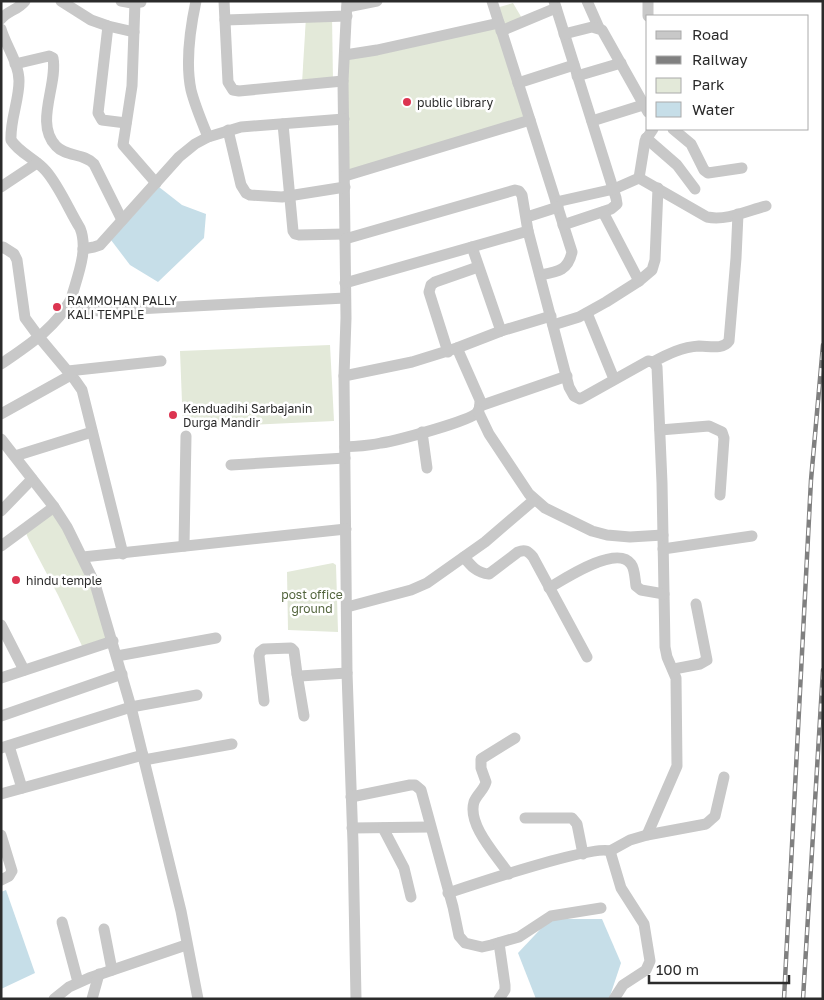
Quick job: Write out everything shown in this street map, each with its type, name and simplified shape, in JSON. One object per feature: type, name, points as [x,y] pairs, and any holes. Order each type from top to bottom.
[{"type":"street","points":[[1,18],[5,14],[17,9],[25,1]]},
{"type":"street","points":[[61,1],[86,17],[108,26],[134,32]]},
{"type":"street","points":[[121,1],[139,2],[134,32],[131,95],[123,145],[156,183]]},
{"type":"street","points":[[196,1],[189,37],[190,81],[208,137]]},
{"type":"street","points":[[224,1],[228,82],[233,90],[343,82]]},
{"type":"street","points":[[225,20],[347,8],[377,1]]},
{"type":"street","points":[[492,1],[572,252],[569,264],[560,270],[540,275]]},
{"type":"street","points":[[587,1],[599,28],[605,33],[646,109],[592,121]]},
{"type":"street","points":[[648,1],[648,15]]},
{"type":"street","points":[[345,55],[500,27],[555,4],[614,189],[617,204],[604,212],[563,225]]},
{"type":"street","points":[[347,8],[343,82],[345,181],[344,376],[347,673],[356,999]]},
{"type":"street","points":[[108,26],[98,113],[102,120],[126,123]]},
{"type":"street","points":[[564,34],[592,27],[599,28]]},
{"type":"street","points":[[1,29],[15,64],[19,82],[10,140],[51,178],[80,228],[83,237],[83,249],[68,306],[39,337],[1,364]]},
{"type":"street","points":[[15,64],[49,56],[52,58],[46,129],[52,142],[60,150],[88,158],[94,164],[122,220]]},
{"type":"street","points":[[518,83],[576,70],[621,64]]},
{"type":"street","points":[[83,249],[94,248],[100,245],[179,158],[194,144],[208,137],[241,127],[344,119]]},
{"type":"street","points":[[228,130],[241,185],[244,190],[253,196],[290,196],[345,181],[530,120]]},
{"type":"street","points":[[282,124],[290,196],[291,226],[295,234],[345,236],[510,191],[519,191],[522,195],[528,231],[569,388],[574,396],[580,399],[640,364],[648,361],[653,362],[679,349],[698,346],[722,347],[726,345],[729,341],[738,214]]},
{"type":"street","points":[[674,130],[691,144],[706,172],[742,168]]},
{"type":"street","points":[[639,178],[650,133]]},
{"type":"street","points":[[650,133],[695,189]]},
{"type":"street","points":[[1,187],[37,163]]},
{"type":"street","points":[[527,217],[557,205],[614,189],[639,178]]},
{"type":"street","points":[[639,178],[706,217],[715,218],[738,214],[766,206]]},
{"type":"street","points":[[344,376],[412,362],[453,350],[501,331],[552,320],[571,321],[587,313],[639,281],[652,270],[655,260],[658,188]]},
{"type":"street","points":[[604,212],[639,281]]},
{"type":"street","points":[[345,282],[528,231]]},
{"type":"street","points":[[1,248],[3,247],[14,254],[17,260],[24,313],[29,324],[82,390],[122,554]]},
{"type":"street","points":[[472,248],[501,331]]},
{"type":"street","points":[[478,266],[435,282],[430,287],[429,292],[453,350],[480,400],[479,409],[489,434],[534,500],[545,508],[592,532],[630,537],[663,535]]},
{"type":"street","points":[[68,306],[103,310],[345,298]]},
{"type":"street","points":[[587,313],[614,379]]},
{"type":"street","points":[[1,414],[69,373],[161,361]]},
{"type":"street","points":[[647,835],[677,766],[676,687],[674,669],[667,657],[665,647],[658,378],[657,367],[653,362]]},
{"type":"street","points":[[231,466],[345,452],[380,444],[470,417],[479,409],[567,376]]},
{"type":"street","points":[[660,430],[709,426],[722,432],[724,438],[720,494]]},
{"type":"street","points":[[14,456],[92,432]]},
{"type":"street","points":[[422,432],[427,468]]},
{"type":"street","points":[[184,546],[186,436]]},
{"type":"street","points":[[1,439],[54,506],[83,557],[95,584],[131,707],[181,911],[186,945],[198,999]]},
{"type":"street","points":[[1,511],[32,479]]},
{"type":"street","points":[[347,607],[417,588],[427,583],[485,542],[534,500]]},
{"type":"street","points":[[1,546],[54,506]]},
{"type":"street","points":[[83,557],[346,529]]},
{"type":"street","points":[[663,549],[752,536]]},
{"type":"street","points":[[464,557],[474,569],[483,574],[489,574],[510,557],[523,550],[528,551],[533,557],[586,657]]},
{"type":"street","points":[[549,588],[594,562],[621,559],[627,560],[632,565],[636,586],[641,590],[664,594]]},
{"type":"street","points":[[674,669],[700,664],[707,660],[696,604]]},
{"type":"street","points":[[1,625],[24,670]]},
{"type":"street","points":[[117,656],[216,638]]},
{"type":"street","points":[[1,678],[112,641]]},
{"type":"street","points":[[264,701],[259,656],[261,650],[291,648],[294,651],[304,716]]},
{"type":"street","points":[[297,674],[304,677],[347,673]]},
{"type":"street","points":[[1,716],[122,674]]},
{"type":"street","points":[[22,788],[5,747],[131,707],[197,695]]},
{"type":"street","points":[[509,874],[478,829],[474,803],[486,782],[481,768],[481,759],[515,738]]},
{"type":"street","points":[[1,794],[143,757],[232,744]]},
{"type":"street","points":[[448,893],[543,863],[600,850],[610,851],[630,840],[647,835],[706,824],[715,816],[724,777]]},
{"type":"street","points":[[351,797],[415,785],[421,790],[459,936],[469,944],[482,947],[499,943],[519,937],[551,916],[601,908]]},
{"type":"street","points":[[525,818],[572,818],[577,824],[583,854]]},
{"type":"street","points":[[352,828],[430,827]]},
{"type":"street","points":[[383,828],[404,868],[411,897]]},
{"type":"street","points":[[1,836],[12,871],[9,876],[1,880]]},
{"type":"street","points":[[610,851],[621,888],[644,924],[650,962],[646,970],[623,984],[614,999]]},
{"type":"street","points":[[62,922],[78,982]]},
{"type":"street","points":[[104,930],[112,970]]},
{"type":"street","points":[[499,943],[505,985],[505,990],[499,999]]},
{"type":"street","points":[[54,999],[78,982],[186,945]]},
{"type":"street","points":[[92,999],[99,974]]},
{"type":"green space","points":[[513,3],[523,20],[502,29],[496,8]]},
{"type":"green space","points":[[332,15],[333,83],[302,83],[306,17]]},
{"type":"green space","points":[[497,27],[525,118],[340,175],[341,57]]},
{"type":"green space","points":[[330,345],[334,421],[183,428],[180,351]]},
{"type":"green space","points":[[53,511],[79,557],[109,640],[83,648],[28,538],[26,533]]},
{"type":"green space","name":"post office ground","points":[[333,563],[336,565],[338,632],[288,630],[287,572]]},
{"type":"water","points":[[159,187],[182,205],[206,214],[204,238],[158,282],[130,265],[111,240]]},
{"type":"water","points":[[6,890],[35,973],[1,989],[1,892]]},
{"type":"water","points":[[550,919],[602,919],[621,963],[609,999],[536,999],[518,953]]},
{"type":"railway","points":[[784,999],[811,480],[823,345]]},
{"type":"railway","points":[[803,999],[823,670]]},
{"type":"place","name":"public library","points":[[407,102]]},
{"type":"place","name":"RAMMOHAN PALLY KALI TEMPLE","points":[[57,307]]},
{"type":"place","name":"Kenduadihi Sarbajanin Durga Mandir","points":[[173,415]]},
{"type":"place","name":"hindu temple","points":[[16,580]]}]
